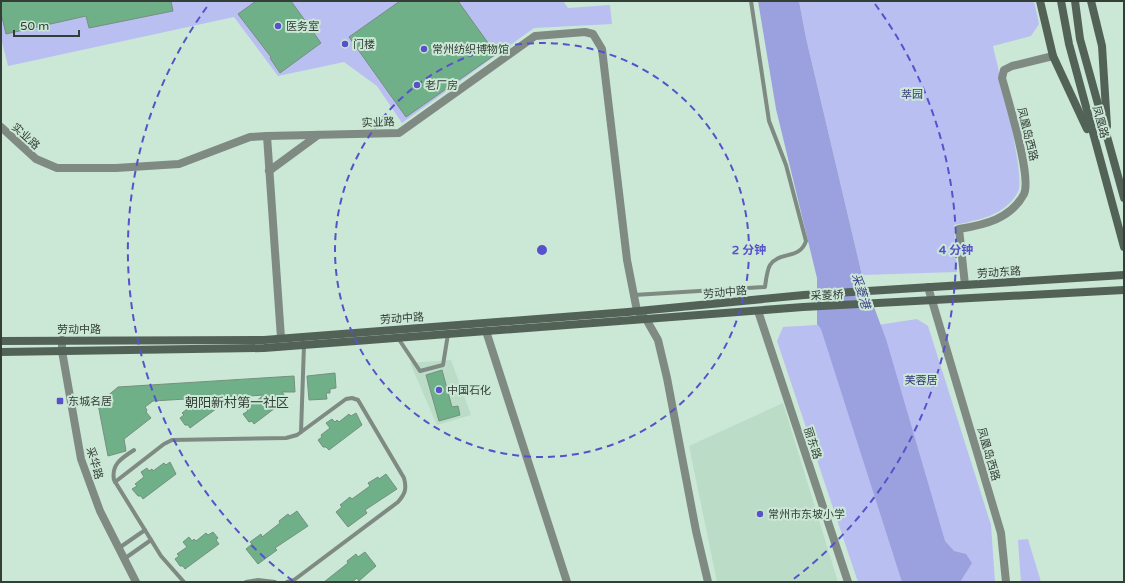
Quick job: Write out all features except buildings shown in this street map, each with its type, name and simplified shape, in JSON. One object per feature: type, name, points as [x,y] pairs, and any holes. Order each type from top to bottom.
[{"type":"main road","points":[[1040,1],[1053,56],[1096,149]]},
{"type":"main road","name":"凤凰路","points":[[1061,1],[1069,44],[1096,149],[1124,247]]},
{"type":"main road","name":"凤凰路","points":[[1075,1],[1080,39],[1108,145],[1124,198]]},
{"type":"main road","points":[[1091,1],[1102,46],[1108,145]]},
{"type":"main road","name":"劳动东路","points":[[875,290],[1124,275]]},
{"type":"main road","name":"采菱桥","points":[[804,295],[875,290]]},
{"type":"main road","points":[[932,301],[1124,290]]},
{"type":"main road","name":"劳动中路","points":[[1,341],[281,338],[637,311],[804,295]]},
{"type":"main road","name":"采菱桥","points":[[803,307],[932,301]]},
{"type":"main road","name":"劳动中路","points":[[1,352],[264,348],[803,307]]},
{"type":"street","name":"实业路","points":[[1,128],[36,159],[57,168],[116,168],[179,164],[250,137],[399,133],[535,36],[585,32],[593,34],[602,49],[627,260],[637,311]]},
{"type":"street","name":"凤凰岛西路","points":[[965,285],[959,229],[987,224],[1004,215],[1009,212],[1024,193],[1025,168],[1002,78],[1004,70],[1012,66],[1053,56]]},
{"type":"street","points":[[269,171],[318,135]]},
{"type":"street","points":[[267,136],[281,338]]},
{"type":"street","name":"凤凰岛西路","points":[[928,287],[1001,533],[1006,582]]},
{"type":"street","name":"丽东路","points":[[758,310],[848,582]]},
{"type":"street","points":[[637,311],[646,319],[658,340],[667,378],[696,531],[708,582]]},
{"type":"street","points":[[486,331],[567,582]]},
{"type":"street","name":"采华路","points":[[62,340],[62,351],[81,459],[100,511],[135,582]]},
{"type":"lane","points":[[634,294],[765,287],[769,266],[774,260],[797,253],[804,248],[806,241],[786,165],[769,121],[750,1]]},
{"type":"lane","points":[[398,338],[420,371],[443,365],[448,334]]},
{"type":"lane","points":[[301,432],[304,345]]},
{"type":"lane","points":[[115,482],[164,444],[172,440],[286,438],[301,432],[346,399],[352,398],[358,400],[404,478],[406,487],[405,494],[398,502],[294,580],[287,582]]},
{"type":"lane","points":[[134,450],[115,464],[112,474],[115,482],[161,556],[184,582]]},
{"type":"lane","points":[[118,548],[145,530]]},
{"type":"lane","points":[[124,559],[151,540]]},
{"type":"lane","points":[[246,582],[258,580],[275,582]]},
{"type":"shaded area","points":[[451,360],[471,415],[437,425],[410,363]]},
{"type":"shaded area","name":"常州市东坡小学","points":[[783,403],[838,582],[717,582],[689,446]]},
{"type":"green space","points":[[1,1],[563,1],[568,8],[610,5],[612,24],[534,28],[402,123],[377,86],[344,62],[278,76],[234,17],[8,66],[1,38]]},
{"type":"green space","name":"萃园","points":[[799,1],[1034,1],[1039,24],[1031,36],[993,46],[1015,145],[1018,166],[1018,192],[1006,207],[998,212],[981,219],[954,225],[957,272],[862,275],[806,38]]},
{"type":"green space","name":"芙蓉居","points":[[917,319],[928,326],[991,525],[995,582],[951,582],[871,326]]},
{"type":"green space","points":[[832,324],[912,582],[858,582],[777,341],[783,327]]},
{"type":"green space","points":[[1028,539],[1041,582],[1021,582],[1018,540]]},
{"type":"water","name":"采菱港","points":[[758,1],[799,1],[806,38],[862,275],[886,339],[945,541],[954,551],[966,554],[972,563],[960,582],[902,582],[821,329],[817,324],[817,278],[776,109]]},
{"type":"place","name":"医务室","points":[[278,26]]},
{"type":"place","name":"门楼","points":[[345,44]]},
{"type":"place","name":"常州纺织博物馆","points":[[424,49]]},
{"type":"place","name":"老厂房","points":[[417,85]]},
{"type":"place","name":"中国石化","points":[[439,390]]},
{"type":"place","name":"东城名居","points":[[60,401]]},
{"type":"place","name":"常州市东坡小学","points":[[760,514]]},
{"type":"district","name":"朝阳新村第一社区","points":[[237,402]]}]
